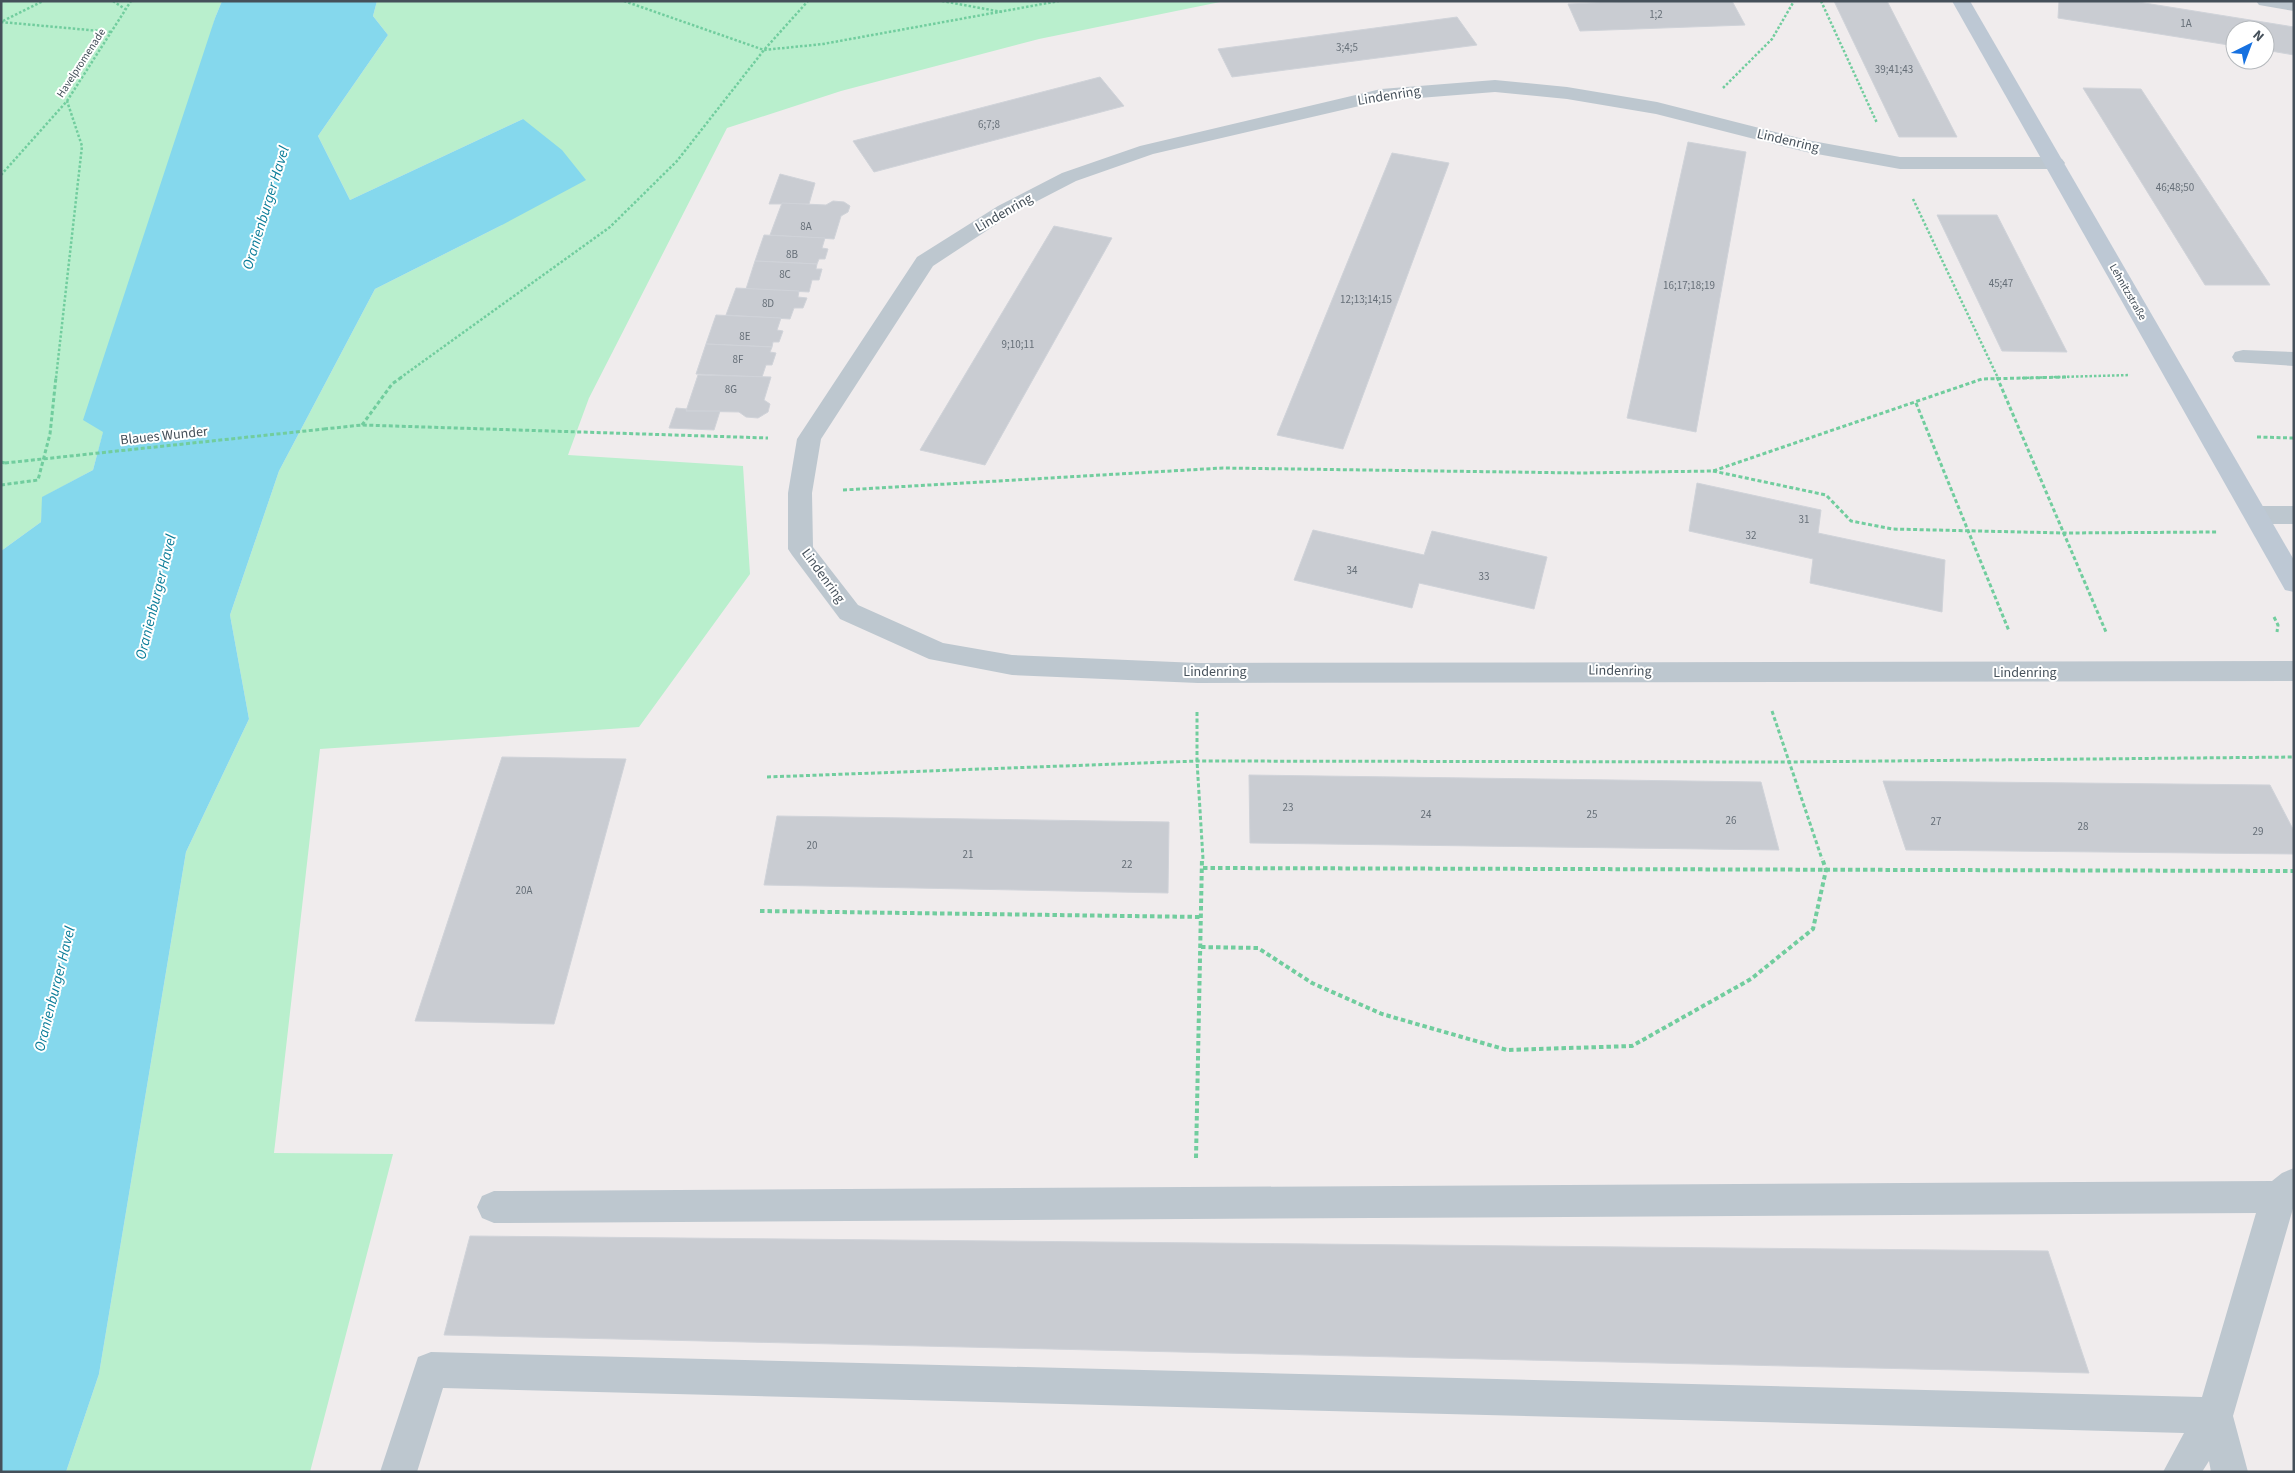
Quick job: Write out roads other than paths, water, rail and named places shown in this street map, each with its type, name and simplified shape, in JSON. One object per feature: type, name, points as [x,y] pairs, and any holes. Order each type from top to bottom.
[{"type":"main road","name":"Lehnitzstraße","points":[[1961,1],[2257,515],[2294,583]]},
{"type":"street","points":[[2265,1],[2294,6]]},
{"type":"street","name":"Lindenring","points":[[2054,163],[1900,163],[1806,146],[1657,108],[1567,93],[1495,86],[1381,95],[1147,150],[1069,177],[1005,210],[925,262],[809,439],[800,493],[801,549],[849,612],[938,652],[1012,665],[1198,673],[1579,671],[2028,673],[2294,671]]},
{"type":"street","points":[[2243,358],[2294,359]]},
{"type":"street","points":[[2257,515],[2294,515]]},
{"type":"street","points":[[494,1207],[1196,1204],[2286,1191],[2215,1416],[2181,1472]]},
{"type":"street","points":[[398,1472],[430,1370],[2215,1416]]},
{"type":"street","points":[[2215,1416],[2230,1472]]},
{"type":"water","name":"Oranienburger Havel","points":[[222,1],[377,1],[373,16],[388,35],[318,136],[350,200],[523,119],[562,150],[586,180],[375,289],[279,471],[230,615],[249,719],[186,852],[99,1374],[66,1472],[1,1472],[1,551],[41,522],[42,497],[93,470],[103,432],[83,420]]}]
